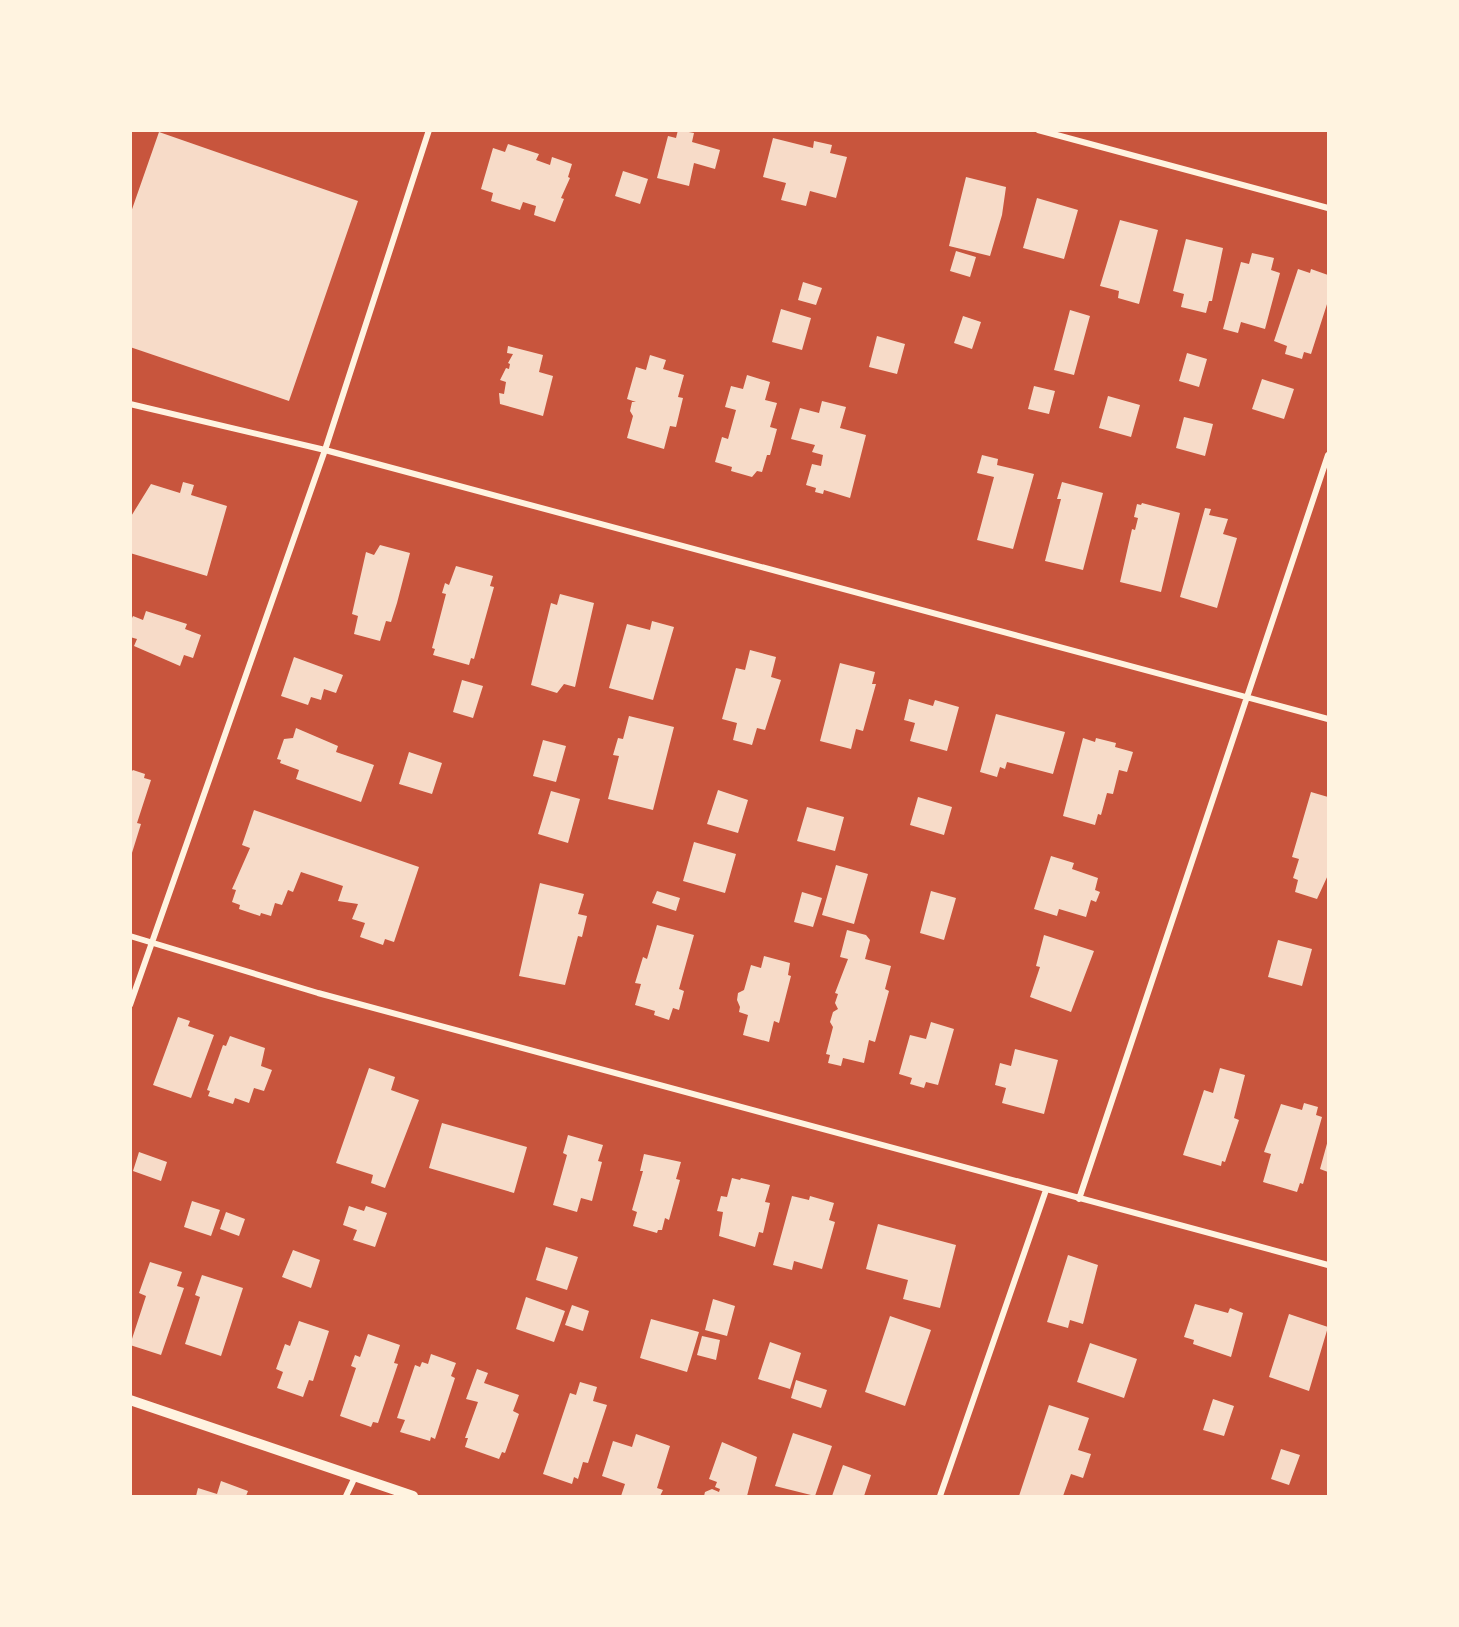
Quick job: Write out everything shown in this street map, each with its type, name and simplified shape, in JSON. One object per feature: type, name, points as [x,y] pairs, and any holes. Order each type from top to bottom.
[{"type":"street","points":[[130,1005],[325,450],[429,130]]},
{"type":"street","points":[[1038,130],[1329,208]]},
{"type":"street","points":[[130,404],[325,450],[1329,719]]},
{"type":"street","points":[[1078,1199],[1329,455]]},
{"type":"street","points":[[130,936],[318,993],[1329,1265]]},
{"type":"street","points":[[940,1497],[1046,1190]]},
{"type":"street","points":[[130,1400],[413,1497]]},
{"type":"street","points":[[346,1497],[355,1477]]},
{"type":"building","points":[[678,130],[694,133],[692,142],[720,150],[715,169],[694,163],[689,186],[657,178],[668,136],[676,138]]},
{"type":"building","points":[[159,132],[358,201],[289,401],[130,347],[130,215]]},
{"type":"building","points":[[773,138],[813,148],[814,141],[832,145],[830,153],[847,157],[836,198],[810,191],[806,206],[781,200],[786,183],[763,177]]},
{"type":"building","points":[[508,144],[539,154],[536,160],[550,165],[552,157],[572,164],[568,177],[570,178],[561,198],[564,199],[555,222],[534,215],[536,206],[523,202],[520,210],[491,201],[493,193],[481,189],[493,148],[505,152]]},
{"type":"building","points":[[623,171],[648,179],[640,204],[615,196]]},
{"type":"building","points":[[966,177],[1006,187],[1002,215],[990,256],[949,246]]},
{"type":"building","points":[[1037,198],[1078,210],[1064,259],[1023,248]]},
{"type":"building","points":[[1120,220],[1158,230],[1139,304],[1118,298],[1119,291],[1100,286]]},
{"type":"building","points":[[1186,239],[1223,248],[1212,301],[1209,301],[1206,313],[1181,307],[1184,294],[1173,291]]},
{"type":"building","points":[[956,251],[976,257],[970,277],[950,271]]},
{"type":"building","points":[[1252,253],[1274,258],[1271,270],[1280,273],[1265,329],[1241,322],[1238,333],[1223,329],[1241,262],[1249,264]]},
{"type":"building","points":[[1298,269],[1310,273],[1311,269],[1328,275],[1328,301],[1311,354],[1304,352],[1302,359],[1285,354],[1287,346],[1274,341]]},
{"type":"building","points":[[803,282],[822,288],[816,305],[798,300]]},
{"type":"building","points":[[781,309],[811,318],[802,350],[772,342]]},
{"type":"building","points":[[1070,310],[1090,316],[1074,375],[1054,370]]},
{"type":"building","points":[[963,316],[981,322],[972,349],[954,343]]},
{"type":"building","points":[[877,336],[905,344],[897,374],[869,367]]},
{"type":"building","points":[[508,346],[543,355],[539,372],[553,376],[543,416],[500,404],[499,393],[504,394],[506,382],[500,380],[506,368],[509,369],[510,364],[508,363],[513,354],[507,353]]},
{"type":"building","points":[[1187,353],[1207,359],[1199,387],[1179,381]]},
{"type":"building","points":[[650,355],[666,360],[663,369],[684,375],[678,397],[683,398],[676,427],[670,426],[664,449],[627,438],[633,416],[630,411],[632,402],[636,402],[627,399],[636,367],[646,370]]},
{"type":"building","points":[[747,375],[770,382],[765,400],[777,403],[770,427],[777,429],[770,455],[767,455],[762,472],[757,471],[752,477],[731,471],[732,467],[715,462],[722,437],[728,439],[736,410],[725,407],[731,386],[743,389]]},
{"type":"building","points":[[1262,379],[1294,389],[1284,419],[1252,409]]},
{"type":"building","points":[[1034,386],[1055,391],[1049,414],[1028,409]]},
{"type":"building","points":[[1108,396],[1140,405],[1131,437],[1099,428]]},
{"type":"building","points":[[822,401],[846,407],[840,428],[866,435],[850,498],[824,490],[823,494],[815,492],[816,488],[806,485],[812,464],[821,466],[823,455],[812,452],[815,445],[791,439],[800,408],[819,413]]},
{"type":"building","points":[[1184,417],[1213,424],[1205,456],[1176,448]]},
{"type":"building","points":[[982,455],[998,459],[997,465],[1034,474],[1013,549],[977,540],[994,477],[977,473]]},
{"type":"building","points":[[183,482],[194,485],[191,495],[227,506],[207,576],[130,553],[130,518],[151,484],[180,493]]},
{"type":"building","points":[[1062,482],[1103,493],[1083,570],[1045,561],[1061,499],[1057,499]]},
{"type":"building","points":[[1142,503],[1180,513],[1161,592],[1120,582],[1132,529],[1135,530],[1138,518],[1134,517],[1137,504]]},
{"type":"building","points":[[1205,508],[1211,509],[1209,515],[1228,519],[1223,534],[1237,538],[1217,608],[1180,597]]},
{"type":"building","points":[[380,545],[410,553],[391,622],[386,621],[380,641],[354,634],[358,616],[352,614],[366,552],[374,555]]},
{"type":"building","points":[[456,566],[493,576],[490,586],[494,587],[474,659],[471,658],[469,665],[433,655],[435,649],[432,648],[446,594],[442,593],[445,583],[449,585]]},
{"type":"building","points":[[560,594],[594,603],[575,687],[564,684],[557,693],[531,685],[551,603],[557,605]]},
{"type":"building","points":[[146,611],[187,624],[185,629],[201,635],[193,658],[184,655],[180,666],[134,646],[137,639],[130,637],[130,622],[133,616],[143,620]]},
{"type":"building","points":[[652,621],[674,627],[653,700],[609,688],[627,624],[650,630]]},
{"type":"building","points":[[750,650],[776,657],[771,677],[781,680],[765,730],[757,728],[752,745],[733,740],[737,723],[722,719],[736,668],[745,670]]},
{"type":"building","points":[[294,657],[343,675],[336,693],[324,689],[321,700],[311,697],[308,705],[281,696]]},
{"type":"building","points":[[840,663],[875,672],[872,684],[876,684],[863,731],[856,729],[851,749],[820,741]]},
{"type":"building","points":[[462,680],[483,686],[473,718],[453,712]]},
{"type":"building","points":[[909,699],[933,706],[935,700],[959,707],[947,751],[910,741],[915,723],[904,720]]},
{"type":"building","points":[[996,714],[1065,732],[1053,774],[1007,762],[1005,769],[1000,767],[997,777],[980,772]]},
{"type":"building","points":[[629,716],[674,727],[653,810],[608,799],[619,756],[613,755],[618,738],[623,739]]},
{"type":"building","points":[[296,728],[338,746],[336,752],[374,765],[361,802],[296,779],[299,770],[280,763],[281,760],[277,759],[284,739],[293,738]]},
{"type":"building","points":[[1083,738],[1095,742],[1096,738],[1116,743],[1115,747],[1133,752],[1127,772],[1119,770],[1113,794],[1107,793],[1101,815],[1098,814],[1095,825],[1063,816]]},
{"type":"building","points":[[543,740],[566,746],[556,782],[533,776]]},
{"type":"building","points":[[409,752],[442,763],[432,794],[399,784]]},
{"type":"building","points":[[133,770],[145,774],[144,778],[151,780],[137,823],[141,824],[131,856],[130,773]]},
{"type":"building","points":[[718,790],[748,800],[738,833],[707,824]]},
{"type":"building","points":[[551,791],[580,799],[568,843],[538,834]]},
{"type":"building","points":[[1311,792],[1328,797],[1328,875],[1317,899],[1295,892],[1298,880],[1293,878],[1299,859],[1292,857]]},
{"type":"building","points":[[918,797],[952,807],[944,835],[910,825]]},
{"type":"building","points":[[807,807],[844,817],[835,851],[797,841]]},
{"type":"building","points":[[254,810],[419,867],[394,942],[385,939],[383,945],[360,937],[365,923],[352,919],[358,904],[338,901],[343,886],[301,872],[293,892],[288,890],[282,905],[275,903],[271,916],[261,913],[260,916],[239,909],[240,905],[232,902],[236,890],[232,889],[250,848],[242,845]]},
{"type":"building","points":[[694,842],[736,854],[725,893],[683,881]]},
{"type":"building","points":[[1051,856],[1074,863],[1072,869],[1098,878],[1095,890],[1100,892],[1096,902],[1091,900],[1086,917],[1059,909],[1057,916],[1034,909]]},
{"type":"building","points":[[836,865],[868,874],[854,924],[822,915]]},
{"type":"building","points":[[540,883],[584,894],[578,914],[587,916],[582,937],[578,936],[565,985],[519,976]]},
{"type":"building","points":[[657,891],[680,898],[676,911],[652,903]]},
{"type":"building","points":[[931,891],[956,898],[944,940],[920,933]]},
{"type":"building","points":[[802,892],[822,898],[813,927],[794,922]]},
{"type":"building","points":[[657,925],[694,935],[679,989],[684,991],[679,1010],[673,1008],[669,1020],[654,1015],[655,1011],[635,1005],[641,984],[635,983],[643,957],[647,959]]},
{"type":"building","points":[[847,930],[866,935],[870,940],[865,959],[891,966],[885,989],[889,991],[875,1042],[869,1040],[864,1063],[843,1058],[841,1066],[828,1063],[830,1055],[826,1054],[833,1027],[830,1022],[833,1012],[838,1009],[835,1003],[838,994],[835,993],[848,959],[840,957]]},
{"type":"building","points":[[1044,935],[1094,951],[1071,1012],[1030,997],[1040,967],[1036,966]]},
{"type":"building","points":[[1278,940],[1312,949],[1302,986],[1268,977]]},
{"type":"building","points":[[764,956],[790,963],[788,975],[791,976],[779,1023],[774,1021],[769,1042],[743,1035],[748,1015],[739,1012],[740,1007],[737,1000],[738,993],[744,990],[751,965],[761,968]]},
{"type":"building","points":[[178,1017],[190,1021],[188,1026],[214,1035],[191,1098],[153,1085]]},
{"type":"building","points":[[931,1022],[954,1029],[938,1085],[926,1082],[924,1088],[910,1084],[912,1078],[899,1074],[910,1035],[926,1039]]},
{"type":"building","points":[[230,1036],[265,1048],[261,1066],[272,1070],[264,1091],[254,1088],[249,1103],[235,1098],[233,1104],[208,1096],[210,1091],[207,1090],[223,1045],[226,1046]]},
{"type":"building","points":[[1015,1049],[1058,1060],[1044,1114],[1002,1103],[1006,1088],[995,1085],[1000,1063],[1011,1066]]},
{"type":"building","points":[[369,1068],[395,1077],[391,1090],[419,1100],[385,1188],[371,1183],[373,1175],[336,1163]]},
{"type":"building","points":[[1220,1068],[1245,1075],[1234,1118],[1239,1120],[1225,1162],[1222,1161],[1221,1166],[1183,1155],[1204,1090],[1213,1093]]},
{"type":"building","points":[[1304,1103],[1318,1107],[1316,1115],[1322,1117],[1303,1184],[1300,1183],[1297,1192],[1263,1182],[1271,1154],[1264,1152],[1281,1104],[1302,1110]]},
{"type":"building","points":[[442,1123],[527,1147],[514,1193],[429,1168]]},
{"type":"building","points":[[568,1135],[603,1145],[598,1161],[602,1162],[592,1201],[581,1198],[577,1212],[553,1205],[567,1155],[563,1153]]},
{"type":"building","points":[[1328,1140],[1328,1172],[1320,1169]]},
{"type":"building","points":[[139,1152],[167,1162],[161,1181],[133,1171]]},
{"type":"building","points":[[644,1154],[681,1162],[676,1179],[680,1180],[669,1220],[665,1218],[662,1230],[658,1230],[657,1233],[633,1226],[637,1212],[632,1210],[643,1171],[640,1171]]},
{"type":"building","points":[[732,1178],[770,1185],[765,1202],[770,1203],[763,1233],[759,1232],[755,1247],[719,1236],[723,1212],[717,1211],[721,1196],[727,1197]]},
{"type":"building","points":[[792,1196],[809,1200],[810,1196],[834,1203],[829,1220],[835,1222],[822,1269],[794,1261],[792,1270],[773,1265]]},
{"type":"building","points":[[192,1201],[220,1210],[211,1236],[184,1227]]},
{"type":"building","points":[[349,1206],[364,1211],[366,1206],[387,1213],[375,1247],[353,1240],[357,1230],[343,1225]]},
{"type":"building","points":[[226,1212],[245,1219],[239,1236],[220,1229]]},
{"type":"building","points":[[878,1224],[956,1245],[940,1308],[903,1299],[908,1280],[866,1269]]},
{"type":"building","points":[[546,1247],[578,1257],[567,1290],[536,1280]]},
{"type":"building","points":[[293,1250],[320,1260],[311,1288],[282,1277]]},
{"type":"building","points":[[1068,1255],[1098,1265],[1083,1324],[1070,1320],[1068,1328],[1047,1322]]},
{"type":"building","points":[[150,1262],[182,1272],[177,1286],[184,1288],[161,1355],[130,1345],[146,1296],[139,1293]]},
{"type":"building","points":[[202,1275],[243,1288],[221,1356],[185,1344],[200,1297],[195,1295]]},
{"type":"building","points":[[526,1297],[565,1311],[554,1342],[516,1329]]},
{"type":"building","points":[[713,1299],[735,1306],[727,1336],[705,1330]]},
{"type":"building","points":[[1195,1304],[1228,1313],[1230,1308],[1243,1313],[1231,1357],[1193,1344],[1194,1340],[1184,1337]]},
{"type":"building","points":[[572,1305],[589,1311],[583,1331],[565,1325]]},
{"type":"building","points":[[1289,1314],[1328,1327],[1309,1391],[1269,1377]]},
{"type":"building","points":[[890,1316],[931,1330],[905,1406],[865,1392]]},
{"type":"building","points":[[651,1319],[699,1332],[687,1372],[640,1358]]},
{"type":"building","points":[[299,1321],[329,1331],[313,1381],[309,1380],[303,1397],[277,1388],[283,1372],[276,1369],[285,1344],[290,1346]]},
{"type":"building","points":[[368,1334],[400,1345],[394,1363],[398,1364],[378,1423],[373,1422],[371,1427],[340,1416],[356,1368],[351,1366],[355,1355],[360,1357]]},
{"type":"building","points":[[702,1336],[720,1340],[716,1360],[697,1355]]},
{"type":"building","points":[[770,1342],[801,1353],[790,1389],[758,1379]]},
{"type":"building","points":[[1090,1343],[1137,1359],[1124,1398],[1077,1382]]},
{"type":"building","points":[[431,1354],[456,1363],[451,1376],[455,1378],[435,1439],[431,1437],[430,1441],[400,1432],[405,1420],[397,1418],[415,1365],[420,1367],[422,1362],[428,1364]]},
{"type":"building","points":[[477,1369],[488,1373],[484,1383],[519,1395],[513,1411],[519,1414],[505,1453],[502,1452],[499,1459],[465,1447],[468,1438],[465,1438],[478,1402],[466,1399]]},
{"type":"building","points":[[796,1380],[827,1390],[821,1408],[791,1398]]},
{"type":"building","points":[[580,1382],[597,1387],[593,1401],[607,1405],[588,1463],[583,1462],[578,1479],[574,1477],[572,1484],[543,1474],[570,1393],[576,1395]]},
{"type":"building","points":[[1213,1399],[1234,1406],[1224,1436],[1203,1430]]},
{"type":"building","points":[[1049,1405],[1089,1418],[1078,1450],[1091,1454],[1083,1478],[1071,1474],[1063,1496],[1019,1496]]},
{"type":"building","points":[[793,1433],[832,1446],[815,1496],[775,1486]]},
{"type":"building","points":[[636,1434],[670,1446],[657,1488],[663,1490],[660,1496],[621,1496],[625,1484],[602,1476],[613,1441],[632,1447]]},
{"type":"building","points":[[722,1442],[757,1457],[747,1496],[704,1496],[705,1492],[712,1489],[719,1492],[720,1489],[715,1487],[717,1482],[709,1479]]},
{"type":"building","points":[[1281,1449],[1300,1455],[1289,1485],[1271,1479]]},
{"type":"building","points":[[843,1465],[871,1475],[864,1496],[832,1496]]},
{"type":"building","points":[[221,1481],[248,1491],[246,1496],[196,1496],[198,1488],[217,1494]]}]
